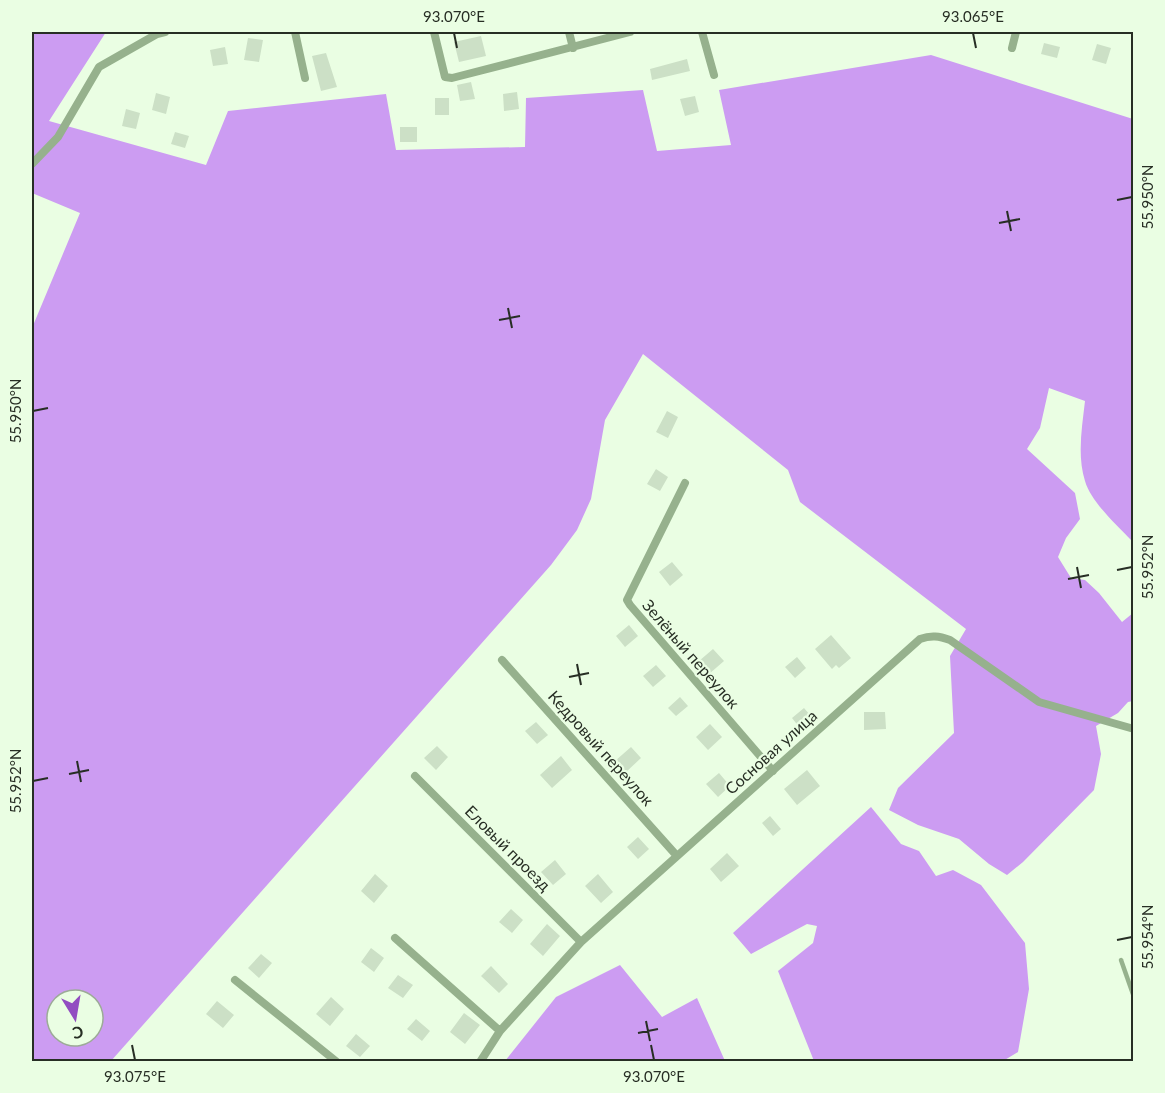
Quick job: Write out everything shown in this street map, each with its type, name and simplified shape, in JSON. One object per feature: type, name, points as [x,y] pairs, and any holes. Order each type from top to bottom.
[{"type":"street","points":[[32,164],[58,137],[99,67],[157,34],[165,32]]},
{"type":"street","points":[[295,32],[306,78]]},
{"type":"street","points":[[434,32],[445,77],[452,78],[630,32]]},
{"type":"street","points":[[569,32],[573,48]]},
{"type":"street","points":[[702,32],[714,75]]},
{"type":"street","points":[[1012,48],[1016,32]]},
{"type":"street","name":"Зелёный переулок","points":[[685,483],[627,600],[773,771]]},
{"type":"street","name":"Сосновая улица","points":[[480,1062],[500,1031],[580,942],[920,639],[939,636],[950,639],[1040,702],[1134,729]]},
{"type":"street","name":"Кедровый переулок","points":[[502,660],[677,855]]},
{"type":"street","name":"Еловый проезд","points":[[415,776],[580,942]]},
{"type":"street","points":[[395,938],[500,1031]]},
{"type":"street","points":[[235,980],[337,1062]]},
{"type":"lane","points":[[1121,960],[1134,996]]},
{"type":"shaded area","points":[[32,32],[106,32],[49,121],[206,165],[228,111],[386,94],[396,150],[525,147],[526,98],[643,90],[657,151],[731,145],[719,90],[931,55],[1133,119],[1133,540],[1098,505],[1085,481],[1081,452],[1085,401],[1049,388],[1040,428],[1027,449],[1075,493],[1080,519],[1066,538],[1058,557],[1071,578],[1085,580],[1099,593],[1122,622],[1133,613],[1133,701],[1128,702],[1118,713],[1096,726],[1101,754],[1094,790],[1023,862],[1007,875],[989,864],[959,839],[918,825],[889,810],[898,788],[954,733],[950,656],[966,629],[800,502],[788,470],[643,354],[605,420],[591,499],[577,530],[551,565],[111,1061],[32,1061],[32,328],[80,213],[32,193]]},
{"type":"shaded area","points":[[871,807],[901,844],[919,851],[936,876],[953,870],[981,885],[1025,943],[1029,989],[1018,1052],[1003,1061],[814,1061],[778,971],[813,943],[817,926],[807,924],[751,954],[733,933]]},
{"type":"shaded area","points":[[620,965],[662,1017],[697,998],[725,1061],[505,1061],[556,997]]},
{"type":"building","points":[[481,36],[486,56],[459,62],[454,42]]},
{"type":"building","points":[[248,38],[263,40],[259,62],[244,60]]},
{"type":"building","points":[[1044,43],[1060,47],[1057,58],[1041,54]]},
{"type":"building","points":[[1097,44],[1111,48],[1106,64],[1092,60]]},
{"type":"building","points":[[225,47],[228,64],[213,66],[210,50]]},
{"type":"building","points":[[326,53],[337,87],[321,91],[312,56]]},
{"type":"building","points":[[687,59],[690,71],[652,80],[650,69]]},
{"type":"building","points":[[471,82],[475,99],[460,101],[457,85]]},
{"type":"building","points":[[517,92],[519,109],[504,111],[503,94]]},
{"type":"building","points":[[156,93],[170,97],[166,114],[152,110]]},
{"type":"building","points":[[695,96],[699,112],[685,116],[680,99]]},
{"type":"building","points":[[435,98],[449,98],[449,115],[435,115]]},
{"type":"building","points":[[126,109],[140,113],[136,129],[122,126]]},
{"type":"building","points":[[400,127],[417,127],[417,142],[400,142]]},
{"type":"building","points":[[175,132],[189,136],[185,148],[171,144]]},
{"type":"building","points":[[667,411],[678,417],[668,438],[656,432]]},
{"type":"building","points":[[656,469],[668,477],[660,491],[647,484]]},
{"type":"building","points":[[672,562],[683,575],[670,586],[659,572]]},
{"type":"building","points":[[629,625],[638,636],[625,647],[616,636]]},
{"type":"building","points":[[831,635],[851,658],[839,668],[836,665],[832,669],[815,649]]},
{"type":"building","points":[[713,649],[724,661],[709,674],[699,661]]},
{"type":"building","points":[[797,657],[806,668],[795,678],[785,667]]},
{"type":"building","points":[[656,665],[666,676],[653,687],[643,676]]},
{"type":"building","points":[[680,697],[688,706],[676,716],[668,708]]},
{"type":"building","points":[[804,708],[816,722],[803,732],[792,718]]},
{"type":"building","points":[[864,712],[885,712],[886,729],[864,730]]},
{"type":"building","points":[[536,722],[548,735],[537,744],[525,731]]},
{"type":"building","points":[[710,724],[722,737],[708,750],[696,737]]},
{"type":"building","points":[[437,746],[448,757],[436,770],[424,758]]},
{"type":"building","points":[[631,747],[641,758],[625,773],[615,761]]},
{"type":"building","points":[[561,756],[572,770],[552,788],[540,775]]},
{"type":"building","points":[[807,770],[820,786],[797,805],[784,789]]},
{"type":"building","points":[[719,773],[730,786],[718,797],[706,784]]},
{"type":"building","points":[[770,816],[781,829],[773,836],[762,823]]},
{"type":"building","points":[[638,837],[649,849],[638,859],[627,847]]},
{"type":"building","points":[[727,853],[739,866],[721,882],[710,869]]},
{"type":"building","points":[[555,860],[566,874],[553,885],[541,872]]},
{"type":"building","points":[[375,874],[388,886],[374,903],[361,891]]},
{"type":"building","points":[[598,874],[613,892],[601,903],[585,886]]},
{"type":"building","points":[[511,909],[523,920],[512,933],[499,922]]},
{"type":"building","points":[[547,924],[560,936],[543,956],[530,944]]},
{"type":"building","points":[[371,948],[384,958],[374,972],[361,962]]},
{"type":"building","points":[[261,954],[272,963],[259,978],[248,968]]},
{"type":"building","points":[[491,966],[508,984],[499,993],[481,976]]},
{"type":"building","points":[[398,975],[413,985],[403,998],[388,988]]},
{"type":"building","points":[[331,997],[344,1009],[330,1026],[316,1014]]},
{"type":"building","points":[[217,1001],[234,1015],[223,1028],[206,1014]]},
{"type":"building","points":[[464,1013],[480,1025],[465,1044],[450,1032]]},
{"type":"building","points":[[416,1019],[430,1031],[422,1041],[407,1029]]},
{"type":"building","points":[[356,1034],[370,1046],[360,1057],[346,1046]]}]
